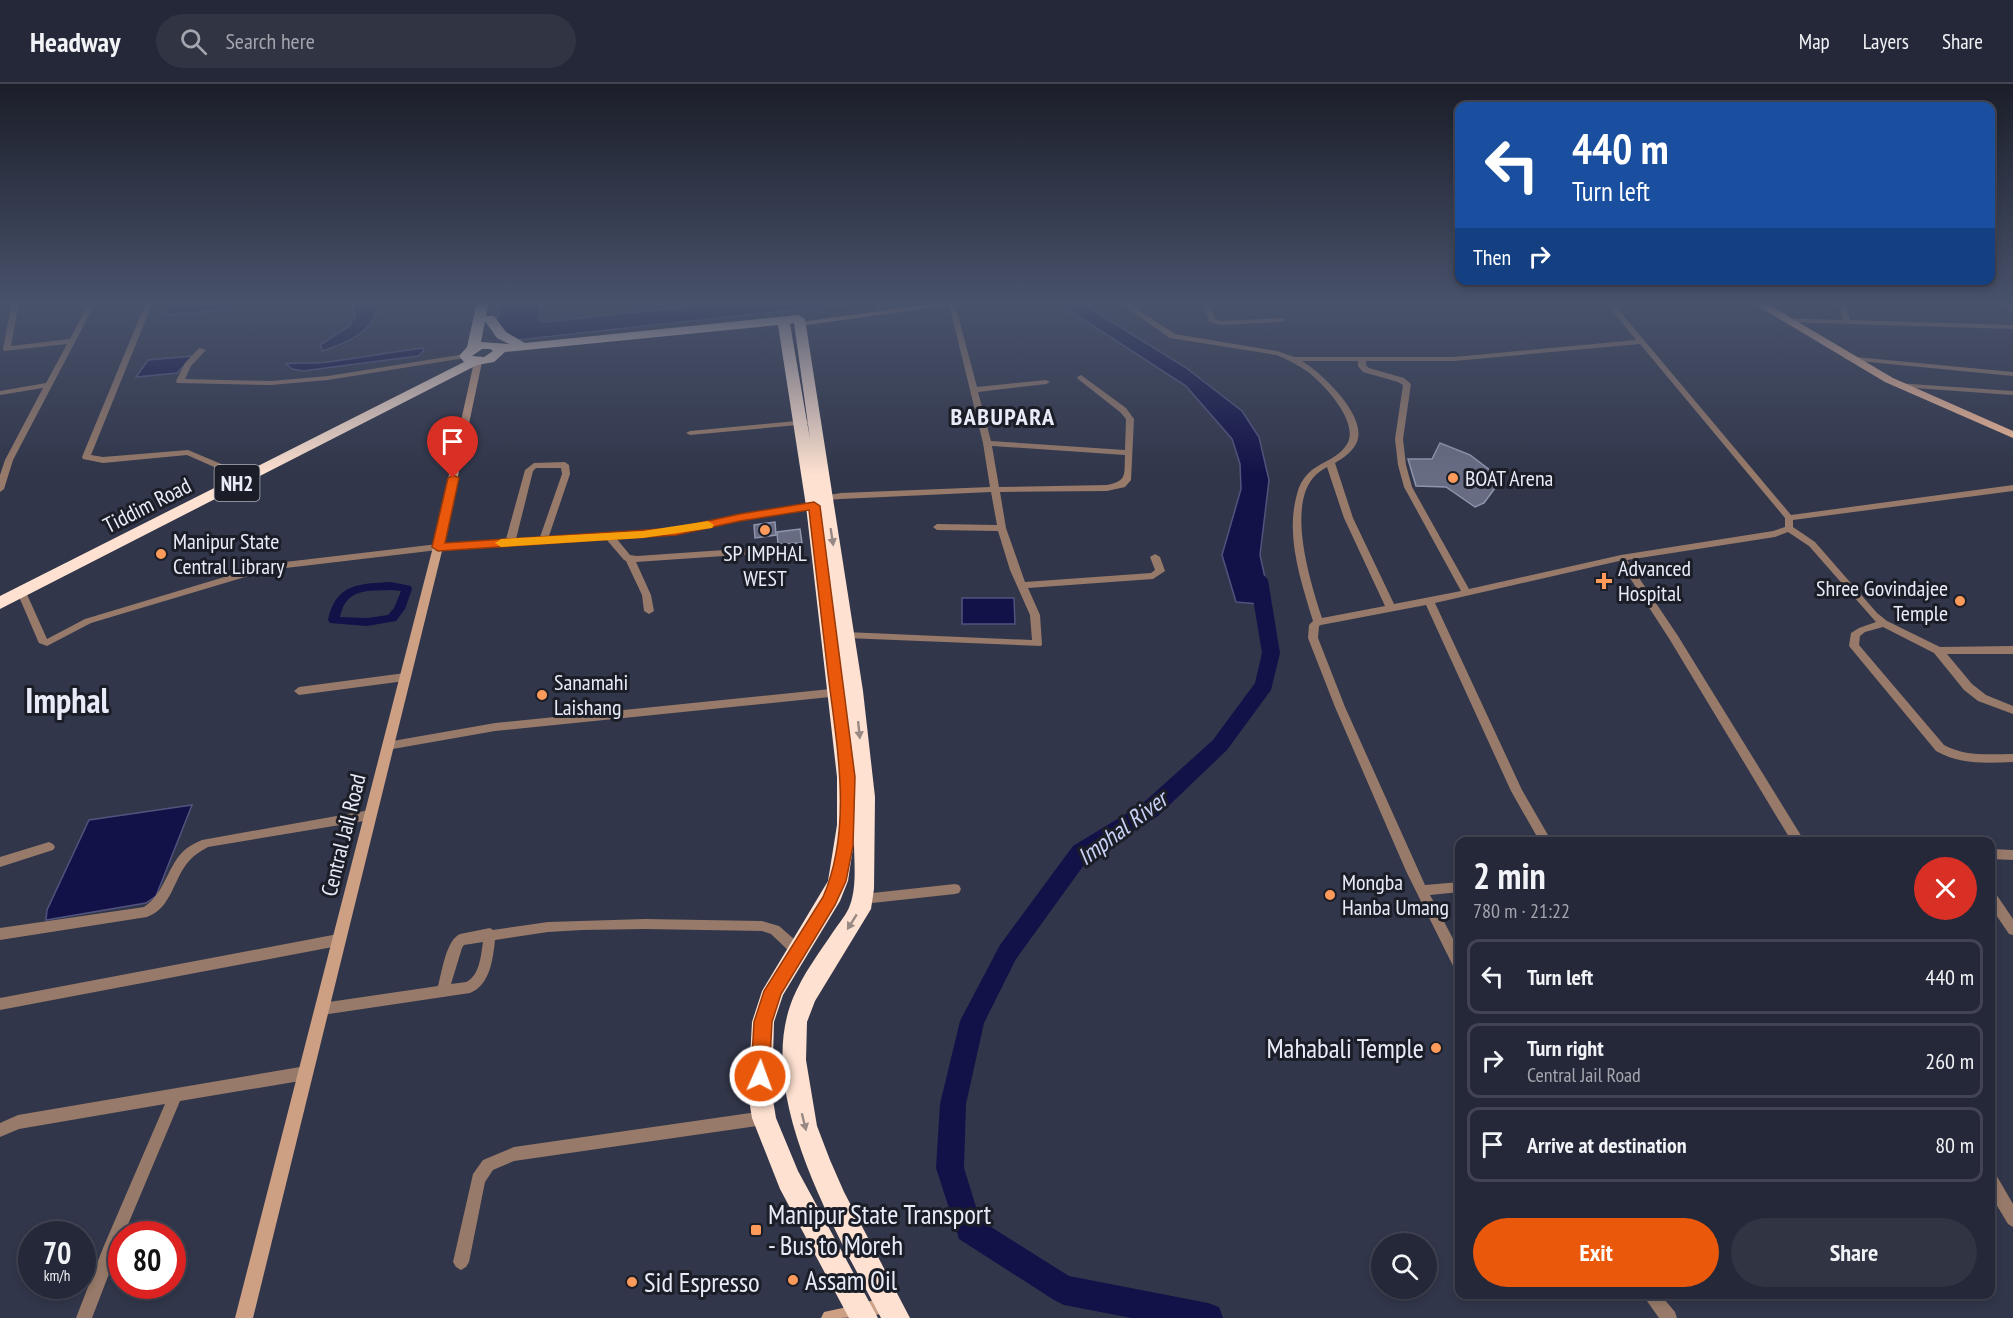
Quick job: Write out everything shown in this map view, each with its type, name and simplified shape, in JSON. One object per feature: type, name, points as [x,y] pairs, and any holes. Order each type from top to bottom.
[{"type":"highway","name":"Tiddim Road","points":[[0,603],[466,360]]},
{"type":"highway","points":[[798,360],[846,691],[864,778],[863,899],[854,921],[813,981],[804,999],[796,1022],[794,1060],[805,1126],[816,1155],[835,1201],[892,1311]]},
{"type":"highway","name":"NH2","points":[[0,593],[250,473]]},
{"type":"highway","points":[[820,502],[846,635],[846,846],[838,881],[829,900],[773,991],[763,1022],[760,1070],[764,1118],[789,1180],[862,1315]]},
{"type":"main road","points":[[1851,360],[1900,385],[2013,435]]},
{"type":"street","points":[[0,489],[9,460],[63,360]]},
{"type":"street","points":[[126,360],[86,457],[103,460],[188,452],[224,468],[250,473]]},
{"type":"street","points":[[193,360],[180,381],[271,383],[328,378],[453,360]]},
{"type":"street","name":"Central Jail Road","points":[[244,1318],[438,547],[471,360]]},
{"type":"street","points":[[846,635],[1037,644],[1035,615],[1021,585],[1002,528],[987,443],[966,360]]},
{"type":"street","points":[[1295,360],[1318,375],[1332,391],[1346,410],[1356,433],[1348,450],[1307,477],[1300,496],[1297,538],[1304,574],[1318,622]]},
{"type":"street","points":[[1362,360],[1362,366],[1366,370],[1401,380],[1407,384],[1399,426],[1402,465],[1408,487],[1467,593]]},
{"type":"street","points":[[1656,360],[1789,523],[1812,544],[1865,608],[1884,623],[1938,651],[1974,693],[1992,703],[2013,710]]},
{"type":"street","points":[[1864,360],[2013,374]]},
{"type":"street","points":[[22,592],[43,641],[46,643],[88,621],[268,567],[438,547],[676,531],[869,494],[1116,487],[1125,483],[1128,478],[1130,424],[1127,415],[1081,377]]},
{"type":"street","points":[[974,390],[1046,382]]},
{"type":"street","points":[[0,393],[50,385]]},
{"type":"street","points":[[1900,385],[2013,393]]},
{"type":"street","points":[[690,433],[807,422]]},
{"type":"street","points":[[987,443],[1129,453]]},
{"type":"street","points":[[1330,461],[1334,482],[1346,513],[1391,609]]},
{"type":"street","points":[[510,543],[530,470],[534,466],[565,465],[566,474],[544,540]]},
{"type":"street","points":[[1455,956],[1422,890],[1340,707],[1313,638],[1312,630],[1318,622],[1429,602],[1621,558],[1775,534],[1789,523],[2013,488]]},
{"type":"street","points":[[937,527],[1002,528]]},
{"type":"street","points":[[609,536],[627,558],[784,549]]},
{"type":"street","points":[[1021,585],[1153,576],[1160,571],[1155,557]]},
{"type":"street","points":[[630,558],[647,589],[649,611]]},
{"type":"street","points":[[1621,558],[1674,638],[1796,837]]},
{"type":"street","points":[[1429,602],[1517,791],[1543,837]]},
{"type":"street","points":[[1884,623],[1862,630],[1855,635],[1854,646],[1940,748],[1967,759],[2013,758]]},
{"type":"street","points":[[1938,651],[2013,650]]},
{"type":"street","points":[[299,691],[405,677]]},
{"type":"street","points":[[387,746],[495,727],[846,691]]},
{"type":"street","points":[[0,934],[147,912],[159,904],[182,859],[196,847],[206,843],[370,815]]},
{"type":"street","points":[[0,862],[49,847]]},
{"type":"street","points":[[1995,854],[2013,855]]},
{"type":"street","points":[[1422,890],[1455,887]]},
{"type":"street","points":[[863,899],[955,889]]},
{"type":"street","points":[[1995,903],[2013,930]]},
{"type":"street","points":[[443,990],[456,945],[467,938],[548,927],[762,926],[775,930],[797,950]]},
{"type":"street","points":[[322,1009],[470,987],[478,981],[483,972],[490,934]]},
{"type":"street","points":[[0,1004],[338,940]]},
{"type":"street","points":[[0,1130],[18,1122],[306,1073]]},
{"type":"street","points":[[84,1318],[108,1253],[176,1095]]},
{"type":"street","points":[[461,1262],[478,1179],[488,1165],[514,1154],[764,1118]]},
{"type":"street","points":[[1995,1187],[2013,1219]]},
{"type":"street","points":[[1654,1299],[1669,1318]]},
{"type":"street","points":[[830,1318],[892,1311],[912,1318]]},
{"type":"shaded area","points":[[148,360],[190,360],[177,373],[136,377]]},
{"type":"shaded area","points":[[391,360],[303,371],[292,369],[286,364]]},
{"type":"shaded area","points":[[1145,360],[1173,360],[1185,367],[1242,411],[1259,437],[1269,480],[1260,555],[1271,605],[1236,602],[1222,555],[1241,489],[1240,464],[1232,439],[1186,386]]},
{"type":"shaded area","points":[[962,598],[1014,598],[1015,624],[962,624]]},
{"type":"shaded area","points":[[192,805],[156,896],[146,903],[46,920],[47,910],[89,820]]},
{"type":"building","name":"BOAT Arena","points":[[1440,443],[1470,455],[1491,471],[1495,488],[1484,503],[1475,507],[1446,487],[1416,486],[1408,459],[1432,459]]},
{"type":"building","name":"SP IMPHAL WEST","points":[[775,522],[776,535],[755,538],[754,525]]},
{"type":"building","points":[[800,529],[802,543],[778,544],[777,532]]},
{"type":"waterway","name":"Imphal River","points":[[1208,1318],[1064,1290],[969,1229],[950,1168],[953,1104],[972,1021],[1008,952],[1081,852],[1150,810],[1220,745],[1264,685],[1271,653],[1259,580]]},
{"type":"waterway","points":[[391,586],[407,589],[399,609],[392,618],[367,622],[334,620],[336,609],[346,594],[361,588],[391,586]]},
{"type":"slow traffic","points":[[501,543],[643,535],[708,525]]},
{"type":"place","name":"BOAT Arena","points":[[1453,478]]},
{"type":"place","name":"SP IMPHAL WEST","points":[[765,530]]},
{"type":"place","name":"Manipur State Central Library","points":[[161,554]]},
{"type":"place","name":"Advanced Hospital","points":[[1604,581]]},
{"type":"place","name":"Shree Govindajee Temple","points":[[1960,601]]},
{"type":"place","name":"Sanamahi Laishang","points":[[542,695]]},
{"type":"place","name":"Mongba Hanba Umang","points":[[1330,895]]},
{"type":"place","name":"Mahabali Temple","points":[[1436,1048]]},
{"type":"place","name":"Manipur State Transport - Bus to Moreh","points":[[756,1230]]},
{"type":"place","name":"Assam Oil","points":[[793,1280]]},
{"type":"place","name":"Sid Espresso","points":[[632,1282]]},
{"type":"district","name":"BABUPARA","points":[[1003,416]]},
{"type":"district","name":"Imphal","points":[[67,700]]},
{"type":"route","points":[[453,478],[438,547],[578,537],[643,535],[814,506],[838,692],[847,777],[848,825],[838,881],[812,930],[797,950],[773,991],[763,1022],[760,1076]]}]
